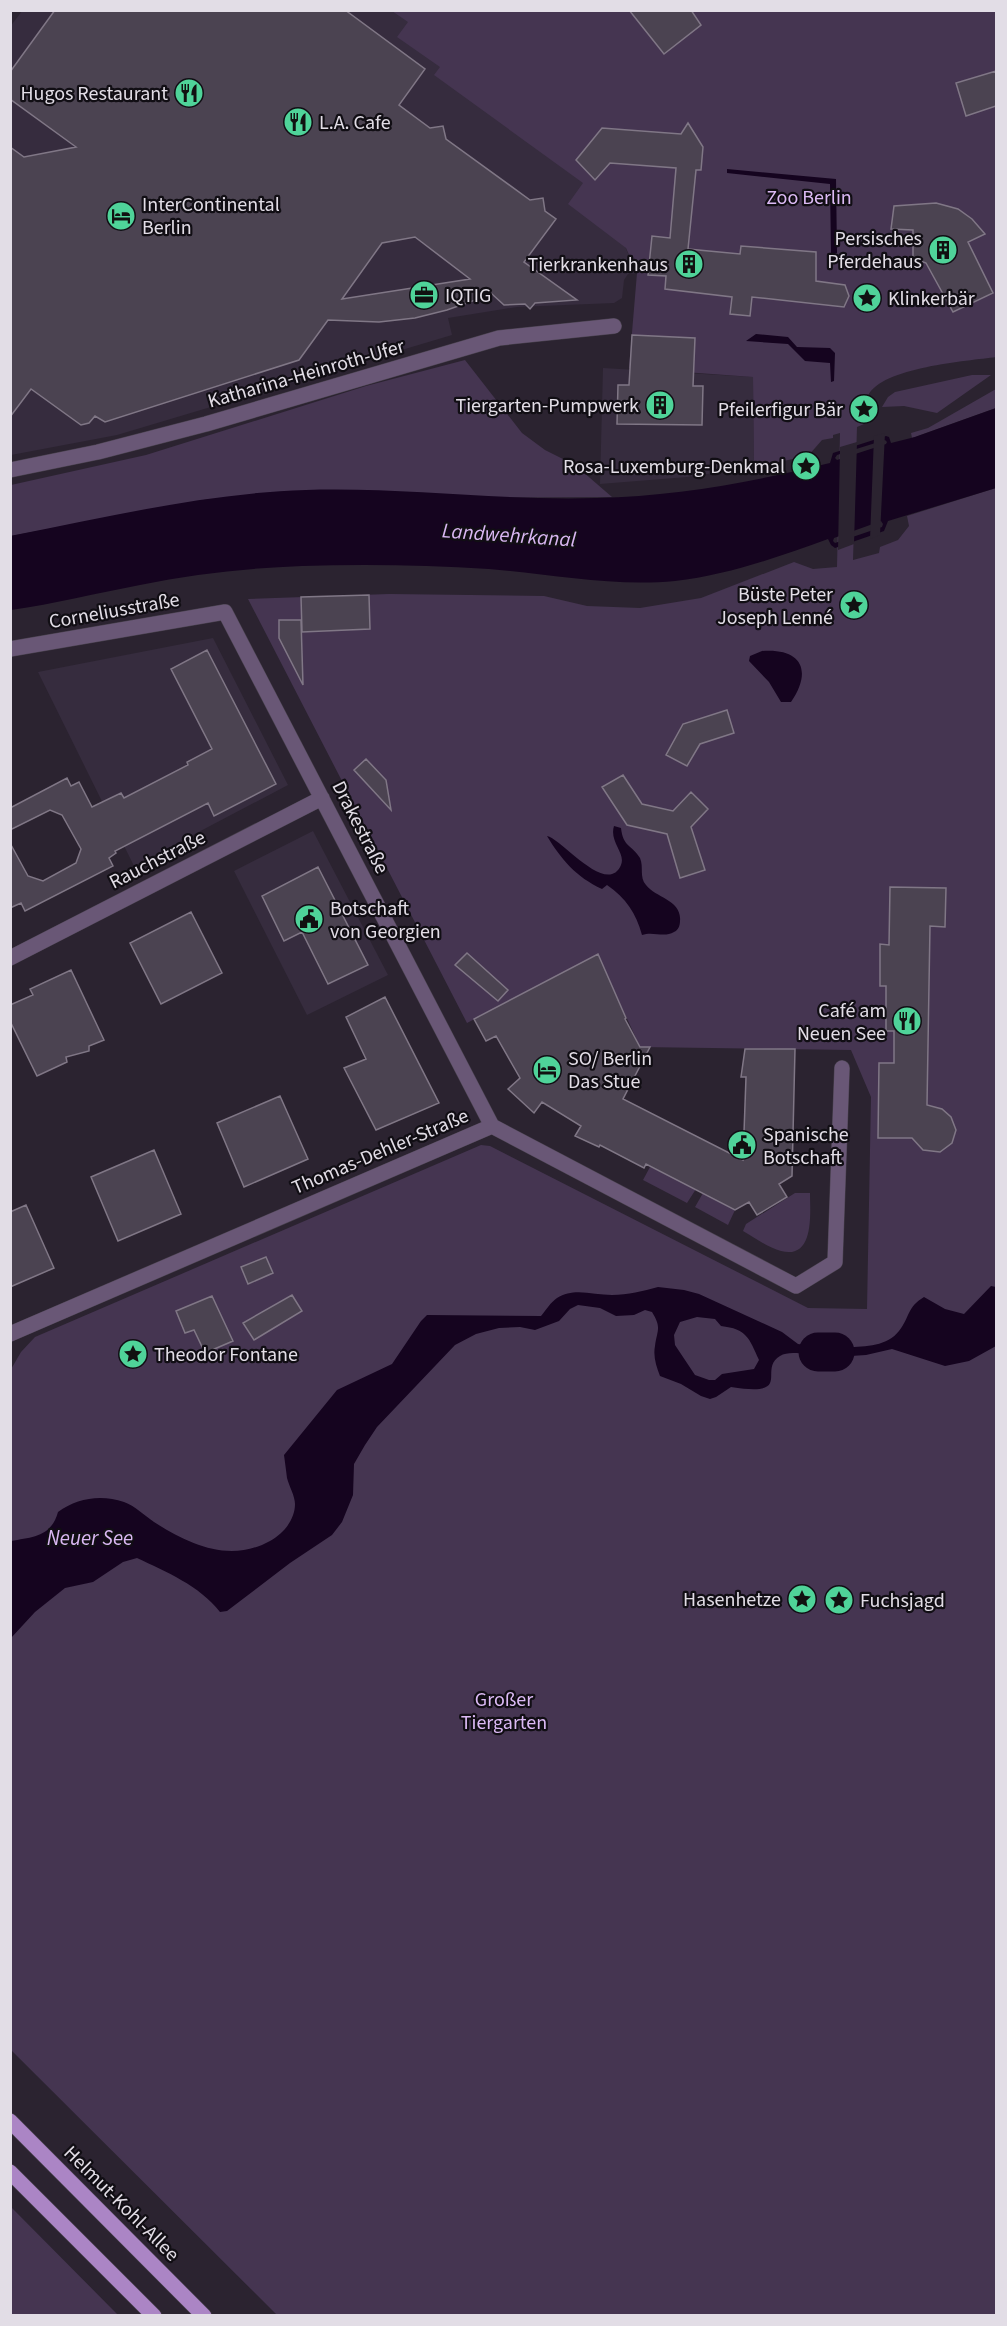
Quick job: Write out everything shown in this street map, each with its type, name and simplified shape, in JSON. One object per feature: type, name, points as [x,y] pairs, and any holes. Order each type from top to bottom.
[{"type":"main road","name":"Helmut-Kohl-Allee","points":[[10,2121],[204,2316]]},
{"type":"main road","points":[[10,2172],[154,2316]]},
{"type":"street","name":"Katharina-Heinroth-Ufer","points":[[10,471],[98,452],[214,422],[499,338],[614,326]]},
{"type":"street","name":"Corneliusstraße","points":[[10,649],[225,612]]},
{"type":"street","name":"Drakestraße","points":[[225,612],[492,1126]]},
{"type":"street","name":"Rauchstraße","points":[[10,958],[322,798]]},
{"type":"street","name":"Thomas-Dehler-Straße","points":[[10,1334],[492,1126],[796,1286],[835,1262],[842,1068]]},
{"type":"shaded area","points":[[22,11],[402,11],[595,180],[637,273],[628,274],[624,280],[622,298],[614,303],[517,307],[448,318],[452,335],[117,435],[11,455],[10,27]]},
{"type":"shaded area","points":[[603,368],[753,377],[754,467],[687,477],[600,484]]},
{"type":"shaded area","points":[[213,638],[288,785],[134,866],[38,672]]},
{"type":"shaded area","name":"Botschaft von Georgien","points":[[313,831],[388,975],[307,1015],[234,871]]},
{"type":"green space","name":"Großer Tiergarten","points":[[392,11],[996,11],[996,357],[947,363],[907,372],[876,386],[868,396],[864,424],[857,427],[853,560],[879,553],[880,547],[898,540],[909,526],[907,516],[996,488],[996,2315],[277,2315],[11,2050],[10,1371],[21,1352],[35,1337],[481,1145],[490,1146],[808,1308],[867,1309],[871,1097],[851,1050],[640,1047],[598,955],[467,1023],[248,599],[389,594],[544,596],[587,606],[640,608],[701,598],[794,562],[813,569],[837,567],[840,433],[833,435],[833,438],[822,440],[808,456],[754,467],[753,377],[629,368],[637,273],[626,248],[568,204],[583,183],[434,75],[440,67],[397,37],[408,22]]},
{"type":"green space","points":[[465,360],[522,433],[545,450],[575,465],[612,497],[209,499],[11,536],[11,485],[146,455],[366,386]]},
{"type":"green space","points":[[972,375],[991,375],[937,413],[904,406],[882,407],[888,397],[895,392]]},
{"type":"green space","points":[[996,389],[996,408],[912,438],[911,433],[928,428]]},
{"type":"green space","points":[[650,1167],[696,1189],[687,1203],[643,1180]]},
{"type":"green space","points":[[703,1193],[735,1210],[728,1225],[695,1207]]},
{"type":"green space","points":[[795,1193],[810,1193],[810,1222],[805,1242],[800,1248],[792,1252],[781,1251],[743,1231],[746,1224]]},
{"type":"green space","points":[[11,2207],[118,2315],[11,2315]]},
{"type":"water","points":[[727,169],[836,179],[837,253],[831,253],[830,184],[727,173]]},
{"type":"water","points":[[756,334],[788,337],[797,347],[830,348],[835,353],[834,381],[831,382],[830,363],[805,361],[788,344],[746,341]]},
{"type":"water","name":"Landwehrkanal","points":[[996,408],[996,488],[888,521],[884,531],[835,548],[828,539],[753,564],[695,578],[675,581],[628,582],[489,569],[396,565],[282,567],[180,578],[11,610],[10,536],[120,514],[231,496],[306,490],[379,490],[561,498],[627,497],[714,487],[801,470],[830,463],[833,453],[886,436],[889,437],[891,443],[915,437]],"holes":[[[885,440],[886,444],[837,460],[835,458],[837,455]],[[881,521],[882,527],[835,543],[833,541],[834,538]]]},
{"type":"water","points":[[762,651],[786,653],[799,663],[802,671],[801,680],[791,702],[781,702],[769,682],[749,661],[750,656]]},
{"type":"water","points":[[614,826],[621,828],[626,842],[640,858],[646,885],[677,908],[680,923],[674,932],[642,935],[637,920],[620,895],[607,885],[602,889],[577,873],[564,860],[547,836],[595,871],[606,874],[614,873],[622,861],[614,837]]},
{"type":"water","points":[[991,1286],[996,1287],[996,1346],[969,1361],[945,1366],[892,1349],[866,1355],[835,1357],[835,1347],[870,1346],[893,1337],[903,1326],[914,1305],[924,1297],[945,1309],[964,1314]]},
{"type":"water","name":"Neuer See","points":[[658,1287],[699,1294],[782,1332],[798,1344],[818,1347],[818,1356],[784,1354],[774,1362],[769,1385],[751,1389],[731,1387],[710,1399],[660,1376],[654,1354],[658,1326],[652,1312],[645,1310],[634,1315],[616,1316],[600,1308],[578,1305],[570,1309],[559,1321],[535,1330],[520,1327],[499,1328],[476,1334],[455,1345],[377,1427],[354,1464],[353,1495],[342,1522],[332,1535],[290,1563],[227,1611],[220,1612],[192,1587],[137,1558],[123,1562],[93,1582],[65,1588],[35,1612],[11,1638],[11,1541],[34,1537],[46,1531],[51,1527],[58,1512],[65,1507],[90,1499],[107,1498],[132,1506],[154,1522],[196,1544],[225,1551],[240,1551],[255,1547],[279,1535],[293,1516],[295,1501],[287,1478],[284,1455],[337,1390],[392,1364],[427,1315],[541,1316],[555,1300],[570,1293],[618,1295]],"holes":[[[697,1317],[715,1319],[721,1326],[736,1329],[746,1336],[759,1360],[754,1369],[722,1374],[715,1380],[695,1375],[675,1345],[674,1335],[680,1322]]]},
{"type":"pier","points":[[885,433],[880,535],[870,539],[874,436]]},
{"type":"pier","points":[[857,442],[854,544],[838,550],[840,447]]},
{"type":"building","name":"InterContinental Berlin","points":[[55,10],[345,10],[425,69],[399,105],[430,128],[443,126],[446,139],[530,200],[543,198],[545,211],[556,219],[524,262],[577,300],[535,303],[530,309],[525,304],[504,305],[492,294],[447,310],[415,318],[379,322],[328,320],[299,360],[105,422],[95,416],[89,423],[81,425],[31,389],[10,417],[10,147],[24,157],[76,147],[10,99],[10,72]],"holes":[[[415,237],[470,279],[342,299],[382,243]]]},
{"type":"building","points":[[629,10],[691,10],[701,25],[664,54]]},
{"type":"building","points":[[996,71],[996,106],[966,116],[956,83]]},
{"type":"building","points":[[688,123],[703,147],[701,170],[696,170],[688,249],[740,254],[741,246],[816,252],[816,281],[845,285],[849,296],[844,307],[752,297],[750,316],[730,314],[732,297],[665,289],[666,276],[648,275],[652,236],[670,238],[676,168],[610,163],[595,180],[576,160],[602,128],[681,134]]},
{"type":"building","name":"Persisches Pferdehaus","points":[[936,203],[958,209],[972,219],[985,234],[968,242],[993,293],[953,312],[926,263],[913,258],[913,230],[891,229],[894,206]]},
{"type":"building","points":[[632,335],[695,338],[693,386],[703,386],[702,425],[617,424],[618,385],[629,385]]},
{"type":"building","points":[[369,595],[370,629],[302,632],[301,597]]},
{"type":"building","points":[[279,620],[301,620],[303,685],[279,638]]},
{"type":"building","points":[[207,650],[276,784],[214,816],[208,803],[115,851],[116,853],[109,858],[113,866],[25,911],[21,903],[10,908],[10,843],[28,876],[43,881],[76,863],[81,849],[62,815],[50,810],[10,830],[10,808],[67,778],[71,786],[79,782],[92,807],[121,793],[124,798],[188,765],[187,762],[212,749],[171,669]]},
{"type":"building","points":[[727,710],[734,733],[700,744],[687,766],[666,755],[683,724]]},
{"type":"building","points":[[366,759],[386,780],[391,810],[354,770]]},
{"type":"building","points":[[623,775],[642,804],[673,811],[691,792],[708,809],[691,827],[705,870],[680,878],[667,834],[627,825],[602,787]]},
{"type":"building","points":[[318,867],[368,965],[328,984],[302,932],[284,941],[262,896]]},
{"type":"building","name":"Café am Neuen See","points":[[890,887],[946,888],[945,927],[930,926],[927,1105],[942,1109],[951,1117],[956,1130],[952,1143],[940,1152],[923,1150],[912,1138],[878,1138],[879,1063],[894,1063],[894,1031],[886,1031],[886,986],[880,986],[880,944],[889,945]]},
{"type":"building","points":[[191,912],[222,973],[161,1004],[130,943]]},
{"type":"building","points":[[467,953],[508,990],[498,1001],[455,965]]},
{"type":"building","points":[[598,954],[625,1019],[640,1047],[650,1047],[623,1099],[743,1160],[746,1077],[741,1077],[745,1049],[795,1049],[792,1176],[779,1184],[787,1197],[757,1215],[749,1202],[735,1210],[646,1164],[644,1168],[600,1145],[599,1147],[575,1136],[581,1126],[542,1102],[534,1113],[508,1089],[520,1078],[496,1036],[486,1041],[474,1019]]},
{"type":"building","points":[[71,970],[104,1040],[89,1046],[89,1051],[66,1057],[67,1062],[37,1076],[10,1021],[10,1005],[33,995],[30,989]]},
{"type":"building","points":[[385,997],[439,1103],[376,1130],[344,1068],[366,1059],[346,1017]]},
{"type":"building","points":[[280,1096],[308,1159],[244,1187],[217,1123]]},
{"type":"building","points":[[154,1150],[181,1214],[118,1241],[91,1177]]},
{"type":"building","points":[[26,1205],[54,1268],[10,1287],[10,1212]]},
{"type":"building","points":[[266,1257],[273,1273],[248,1284],[241,1267]]},
{"type":"building","points":[[292,1295],[302,1311],[254,1340],[243,1323]]},
{"type":"building","points":[[212,1296],[233,1341],[205,1353],[194,1330],[185,1333],[176,1311]]},
{"type":"waterway","points":[[818,1352],[835,1352]]},
{"type":"place","name":"Hugos Restaurant","points":[[189,93]]},
{"type":"place","name":"L.A. Cafe","points":[[298,122]]},
{"type":"place","name":"InterContinental Berlin","points":[[121,216]]},
{"type":"place","name":"Persisches Pferdehaus","points":[[943,250]]},
{"type":"place","name":"Tierkrankenhaus","points":[[689,264]]},
{"type":"place","name":"IQTIG","points":[[424,295]]},
{"type":"place","name":"Klinkerbär","points":[[867,298]]},
{"type":"place","name":"Tiergarten-Pumpwerk","points":[[660,405]]},
{"type":"place","name":"Pfeilerfigur Bär","points":[[864,409]]},
{"type":"place","name":"Rosa-Luxemburg-Denkmal","points":[[806,466]]},
{"type":"place","name":"Büste Peter Joseph Lenné","points":[[854,605]]},
{"type":"place","name":"Botschaft von Georgien","points":[[309,919]]},
{"type":"place","name":"Café am Neuen See","points":[[907,1021]]},
{"type":"place","name":"SO/ Berlin Das Stue","points":[[547,1070]]},
{"type":"place","name":"Spanische Botschaft","points":[[742,1145]]},
{"type":"place","name":"Theodor Fontane","points":[[133,1354]]},
{"type":"place","name":"Hasenhetze","points":[[802,1599]]},
{"type":"place","name":"Fuchsjagd","points":[[839,1600]]},
{"type":"park label","name":"Zoo Berlin","points":[[809,197]]}]
